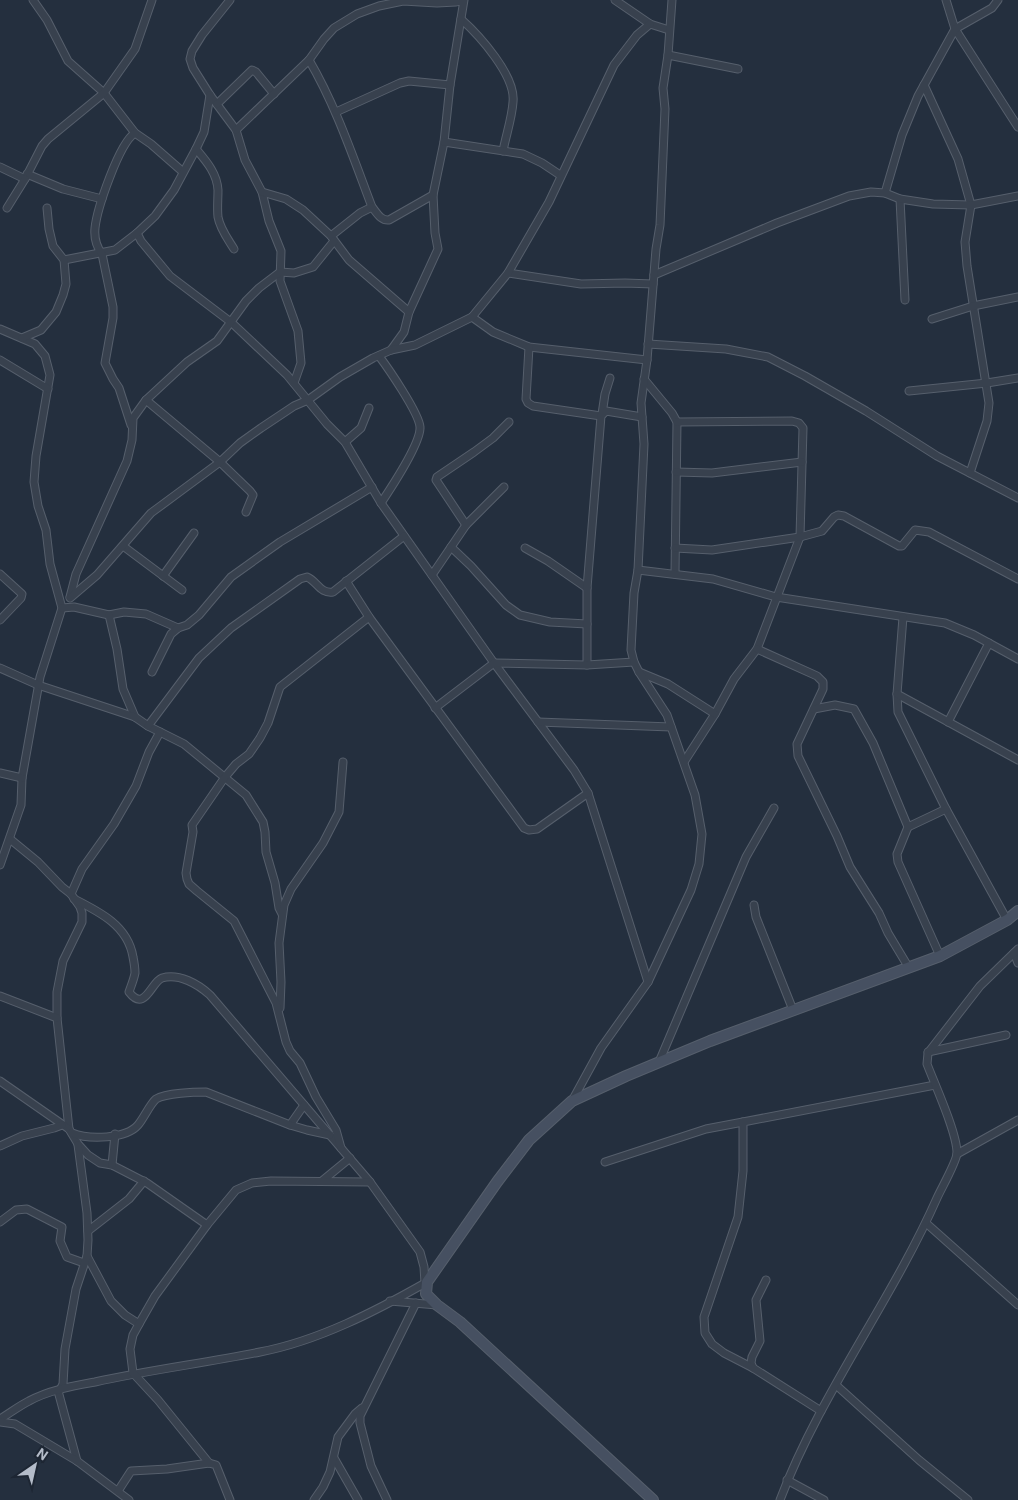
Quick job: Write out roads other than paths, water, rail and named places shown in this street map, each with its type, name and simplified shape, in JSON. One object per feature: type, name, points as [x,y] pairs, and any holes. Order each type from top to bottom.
[{"type":"street","points":[[33,0],[47,20],[68,61],[104,93],[135,133],[151,144],[183,172]]},
{"type":"street","points":[[7,208],[42,146],[104,93],[135,49],[152,0]]},
{"type":"street","points":[[230,0],[202,35],[192,51],[190,59],[210,95],[236,130],[245,160],[262,192],[269,221],[281,251],[280,281],[298,331],[300,347],[301,362],[294,383]]},
{"type":"street","points":[[236,130],[308,60],[334,28],[357,14],[402,1],[437,3],[464,0],[450,85],[444,142],[433,195],[435,233],[438,249],[410,312],[404,332],[391,350]]},
{"type":"street","points":[[615,0],[650,24],[670,30]]},
{"type":"street","points":[[572,1101],[600,1048],[648,982],[692,890],[699,864],[702,834],[695,795],[667,715],[634,662],[630,640],[638,570],[644,444],[642,403],[656,249],[660,225],[665,109],[664,88],[672,0]]},
{"type":"street","points":[[946,0],[955,29],[1018,127]]},
{"type":"street","points":[[885,193],[902,135],[924,85],[955,29],[992,8],[998,0]]},
{"type":"street","points":[[461,19],[486,44],[511,84],[514,100],[503,151]]},
{"type":"street","points":[[0,865],[21,805],[22,778],[38,685],[62,605],[97,575],[151,514],[220,462],[240,443],[261,428],[294,406],[308,400],[340,377],[379,356],[391,350],[415,346],[472,317],[508,274],[549,202],[560,175],[614,65],[637,35],[650,24]]},
{"type":"street","points":[[668,55],[738,69]]},
{"type":"street","points":[[308,60],[336,112],[372,207],[382,218],[385,221],[389,220],[433,195]]},
{"type":"street","points":[[217,104],[252,70],[256,72],[274,94]]},
{"type":"street","points":[[336,112],[409,81],[450,85]]},
{"type":"street","points":[[924,85],[958,159],[972,205],[965,242],[973,306],[989,403],[987,421],[970,473]]},
{"type":"street","points":[[64,260],[115,250],[155,216],[174,190],[204,132],[210,95]]},
{"type":"street","points":[[132,427],[119,388],[105,363],[113,318],[113,307],[102,254],[95,238],[95,226],[102,199],[126,141],[135,133]]},
{"type":"street","points":[[444,142],[523,154],[560,175]]},
{"type":"street","points":[[196,149],[210,165],[215,176],[218,188],[218,218],[224,233],[234,249]]},
{"type":"street","points":[[0,167],[63,189],[102,199]]},
{"type":"street","points":[[262,192],[286,199],[303,210],[333,239],[349,260],[372,282],[410,312]]},
{"type":"street","points":[[654,275],[777,223],[849,196],[871,192],[885,193],[900,199],[933,204],[972,205],[1018,196]]},
{"type":"street","points":[[900,199],[905,300]]},
{"type":"street","points":[[70,598],[76,574],[127,461],[132,440],[133,418],[146,400],[187,362],[217,341],[232,323],[246,301],[259,288],[280,272],[294,273],[313,267],[333,239],[360,213],[372,207]]},
{"type":"street","points":[[22,338],[42,330],[56,312],[66,284],[64,260],[53,246],[47,208]]},
{"type":"street","points":[[137,233],[141,241],[170,276],[232,323],[294,383],[327,424],[345,442],[381,503],[404,536],[494,663],[574,770],[588,793],[648,982]]},
{"type":"street","points":[[508,274],[581,284],[653,284]]},
{"type":"street","points":[[932,319],[973,306],[1018,298]]},
{"type":"street","points":[[472,317],[493,332],[528,347],[647,360]]},
{"type":"street","points":[[0,329],[36,344],[45,356],[50,375],[36,456],[34,482],[38,506],[46,530],[50,564],[62,605]]},
{"type":"street","points":[[648,344],[726,349],[768,357],[813,380],[937,456],[1018,498]]},
{"type":"street","points":[[528,347],[526,400],[528,403],[533,406],[601,415],[606,411],[642,417]]},
{"type":"street","points":[[379,356],[396,378],[420,426],[418,437],[410,454],[381,503]]},
{"type":"street","points":[[0,360],[48,390]]},
{"type":"street","points":[[587,665],[587,588],[601,415],[610,378]]},
{"type":"street","points":[[909,391],[987,384],[1018,378]]},
{"type":"street","points":[[644,379],[672,413],[677,422],[675,574]]},
{"type":"street","points":[[146,400],[220,462],[253,495],[246,512]]},
{"type":"street","points":[[345,442],[361,428],[369,408]]},
{"type":"street","points":[[677,422],[792,421],[799,423],[803,428],[800,537],[756,649],[734,679],[715,714],[684,762]]},
{"type":"street","points":[[466,525],[436,480],[437,477],[493,438],[509,422]]},
{"type":"street","points":[[676,472],[712,473],[802,462]]},
{"type":"street","points":[[152,672],[172,634],[178,628],[187,625],[198,615],[231,576],[280,542],[372,487]]},
{"type":"street","points":[[432,575],[466,525],[504,487]]},
{"type":"street","points":[[675,548],[712,550],[800,537],[822,531],[838,515],[844,516],[899,546],[902,546],[915,530],[929,532],[1018,579]]},
{"type":"street","points":[[163,576],[194,532]]},
{"type":"street","points":[[148,726],[199,658],[231,628],[300,579],[307,577],[312,579],[321,590],[327,593],[333,592],[404,536]]},
{"type":"street","points":[[124,546],[182,590]]},
{"type":"street","points":[[451,547],[472,566],[506,605],[520,615],[550,622],[587,624]]},
{"type":"street","points":[[525,548],[548,561],[587,588]]},
{"type":"street","points":[[638,570],[713,579],[776,597],[945,623],[974,635],[1018,660]]},
{"type":"street","points":[[0,574],[22,594],[21,598],[0,620]]},
{"type":"street","points":[[346,581],[435,708],[524,828],[529,830],[537,829],[588,793]]},
{"type":"street","points":[[62,605],[108,616],[124,612],[146,614],[178,628]]},
{"type":"street","points":[[108,616],[117,649],[123,689],[135,718]]},
{"type":"street","points":[[341,1148],[336,1130],[316,1097],[300,1063],[290,1051],[276,1003],[234,922],[189,884],[186,879],[186,872],[194,832],[192,825],[225,777],[248,754],[260,738],[268,723],[280,687],[369,616]]},
{"type":"street","points":[[903,617],[897,694],[898,712],[904,728],[946,809],[1007,920]]},
{"type":"street","points":[[948,722],[989,643]]},
{"type":"street","points":[[756,649],[816,676],[823,682],[823,690],[797,744],[798,756],[850,867],[879,913],[909,968]]},
{"type":"street","points":[[435,708],[494,663],[587,665],[634,662]]},
{"type":"street","points":[[0,668],[38,685],[135,718],[184,744],[246,795],[263,822],[266,852],[275,883],[276,897],[282,914]]},
{"type":"street","points":[[639,672],[668,684],[715,714]]},
{"type":"street","points":[[897,694],[1018,760]]},
{"type":"street","points":[[814,709],[835,705],[854,709],[873,743],[908,828],[897,854],[898,862],[940,956]]},
{"type":"street","points":[[538,722],[671,727]]},
{"type":"street","points":[[72,896],[82,869],[114,824],[136,786],[149,752],[160,732]]},
{"type":"street","points":[[280,1016],[279,943],[282,914],[291,889],[323,843],[339,812],[343,762]]},
{"type":"street","points":[[0,773],[22,778]]},
{"type":"street","points":[[659,1062],[746,858],[774,808]]},
{"type":"street","points":[[908,828],[946,809]]},
{"type":"street","points":[[10,838],[38,862],[62,888],[101,913],[122,931],[130,943],[135,973],[129,992],[132,995],[142,999],[146,998],[161,978],[179,978],[198,985],[210,995],[370,1182],[420,1252],[424,1267],[426,1294],[460,1322],[653,1500]]},
{"type":"street","points":[[72,896],[80,907],[82,922],[63,961],[57,992],[57,1018],[70,1131],[88,1155],[100,1163],[112,1164],[144,1181],[207,1225]]},
{"type":"street","points":[[754,905],[756,917],[793,1010]]},
{"type":"street","points":[[0,1420],[29,1400],[59,1390],[133,1373],[261,1352],[286,1346],[324,1333],[390,1301],[426,1282],[529,1140],[572,1101],[710,1041],[940,956],[1007,920],[1018,911]]},
{"type":"street","points":[[1016,951],[1018,963]]},
{"type":"street","points":[[957,1154],[952,1132],[927,1064],[928,1053],[980,986],[1016,951]]},
{"type":"street","points":[[0,996],[57,1018]]},
{"type":"street","points":[[928,1053],[1006,1035]]},
{"type":"street","points":[[0,1081],[70,1131],[82,1137],[94,1138],[129,1132],[136,1127],[156,1099],[192,1092],[206,1092],[307,1130],[330,1134]]},
{"type":"street","points":[[605,1162],[706,1129],[935,1085]]},
{"type":"street","points":[[290,1124],[304,1105]]},
{"type":"street","points":[[780,1500],[787,1480],[821,1411],[926,1223],[957,1154],[1018,1120]]},
{"type":"street","points":[[743,1122],[743,1172],[738,1216],[704,1317],[705,1333],[712,1344],[724,1353],[754,1368],[821,1411]]},
{"type":"street","points":[[0,1146],[22,1136],[54,1128],[62,1124]]},
{"type":"street","points":[[112,1164],[116,1134]]},
{"type":"street","points":[[77,1461],[59,1390],[63,1384],[65,1349],[76,1289],[85,1260],[88,1231],[78,1144]]},
{"type":"street","points":[[322,1181],[350,1158]]},
{"type":"street","points":[[88,1231],[129,1199],[144,1181]]},
{"type":"street","points":[[209,1463],[158,1400],[133,1373],[130,1349],[133,1335],[139,1324],[156,1296],[207,1225],[236,1190],[252,1183],[271,1181],[370,1182]]},
{"type":"street","points":[[0,1222],[16,1210],[27,1209],[62,1227],[60,1242],[67,1257],[85,1260],[111,1301],[125,1315],[139,1324]]},
{"type":"street","points":[[926,1223],[1018,1305]]},
{"type":"street","points":[[754,1368],[751,1363],[752,1357],[760,1341],[756,1300],[766,1280]]},
{"type":"street","points":[[390,1301],[437,1305]]},
{"type":"street","points":[[388,1500],[371,1466],[360,1423],[360,1416],[416,1303]]},
{"type":"street","points":[[836,1385],[968,1500]]},
{"type":"street","points":[[314,1500],[326,1480],[334,1458],[338,1437],[355,1414],[366,1404]]},
{"type":"street","points":[[0,1420],[15,1424],[77,1461],[119,1491],[127,1500]]},
{"type":"street","points":[[334,1458],[358,1500]]},
{"type":"street","points":[[116,1500],[131,1471],[167,1469],[209,1463],[216,1465],[230,1500]]},
{"type":"street","points":[[787,1480],[824,1500]]},
{"type":"street","points":[[381,1500],[382,1489]]}]
